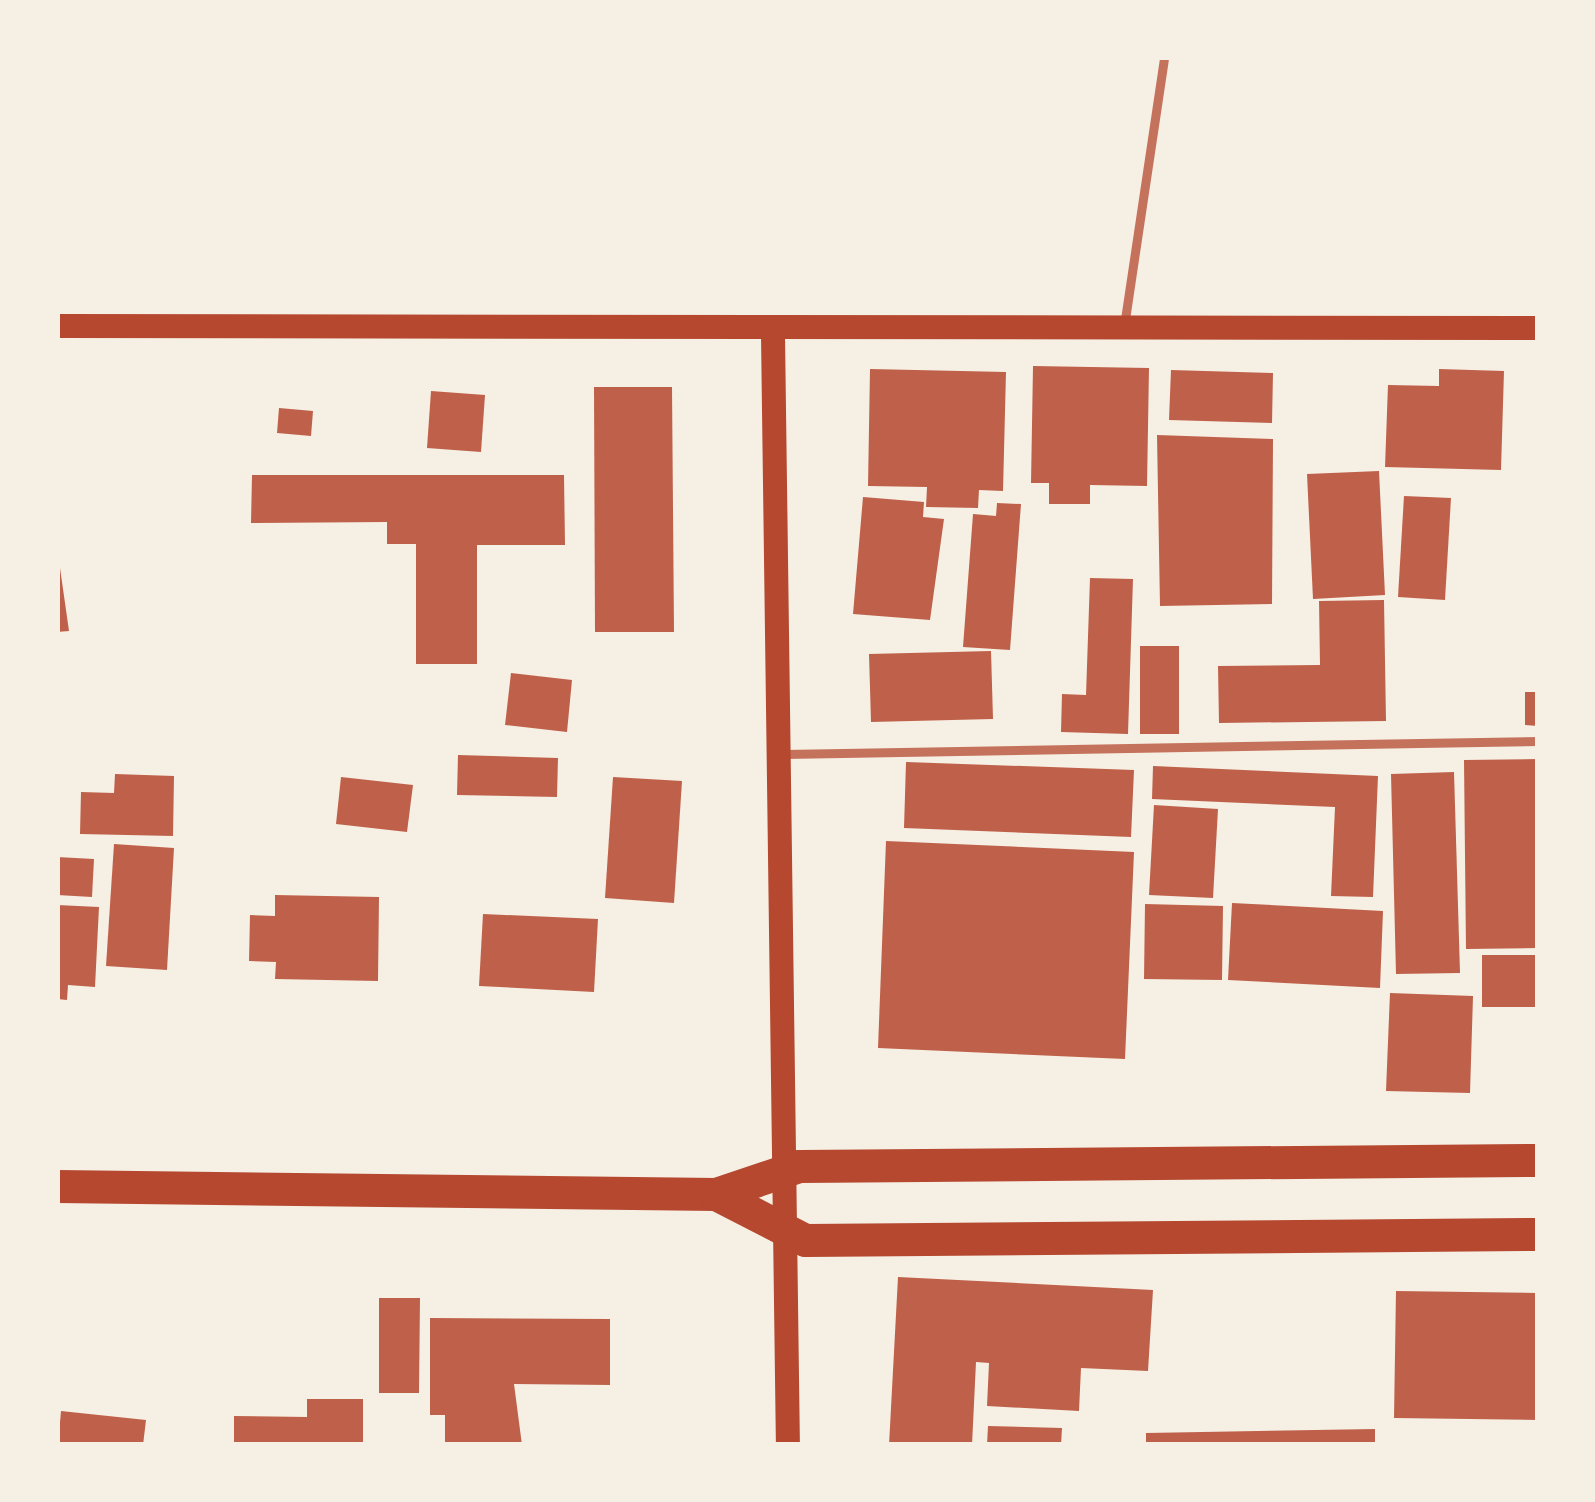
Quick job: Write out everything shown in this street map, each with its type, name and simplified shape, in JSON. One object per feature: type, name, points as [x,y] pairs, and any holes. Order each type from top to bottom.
[{"type":"highway","points":[[57,1186],[716,1194],[785,1168],[1538,1160]]},
{"type":"highway","points":[[716,1194],[788,1238],[1538,1234]]},
{"type":"main road","points":[[57,326],[772,334],[1538,328]]},
{"type":"main road","points":[[772,334],[784,754],[788,1445]]},
{"type":"lane","points":[[1123,332],[1164,57]]},
{"type":"lane","points":[[784,754],[1538,741]]},
{"type":"building","points":[[1033,366],[1149,368],[1147,486],[1090,485],[1090,504],[1049,504],[1049,483],[1031,483]]},
{"type":"building","points":[[870,369],[1006,372],[1003,491],[979,490],[978,508],[926,507],[927,487],[868,486]]},
{"type":"building","points":[[1439,369],[1504,371],[1501,470],[1385,467],[1388,385],[1439,386]]},
{"type":"building","points":[[1171,370],[1273,373],[1272,423],[1169,420]]},
{"type":"building","points":[[594,387],[672,387],[674,632],[595,632]]},
{"type":"building","points":[[431,391],[485,395],[481,452],[427,448]]},
{"type":"building","points":[[279,408],[313,411],[311,436],[277,433]]},
{"type":"building","points":[[1157,435],[1273,439],[1272,604],[1160,606]]},
{"type":"building","points":[[1379,471],[1385,595],[1313,599],[1307,474]]},
{"type":"building","points":[[252,475],[564,475],[565,545],[477,545],[477,664],[416,664],[416,544],[387,544],[387,522],[251,523]]},
{"type":"building","points":[[1404,496],[1451,498],[1445,600],[1398,597]]},
{"type":"building","points":[[863,497],[924,502],[923,517],[944,519],[930,620],[853,614]]},
{"type":"building","points":[[997,503],[1021,504],[1010,650],[963,647],[973,514],[996,516]]},
{"type":"building","points":[[57,569],[69,631],[57,632]]},
{"type":"building","points":[[1090,578],[1133,579],[1128,734],[1061,732],[1062,694],[1086,695]]},
{"type":"building","points":[[1384,600],[1386,721],[1219,723],[1218,666],[1320,665],[1319,601]]},
{"type":"building","points":[[1140,646],[1179,646],[1179,734],[1140,734]]},
{"type":"building","points":[[991,651],[993,719],[871,722],[869,654]]},
{"type":"building","points":[[511,673],[572,680],[567,732],[505,725]]},
{"type":"building","points":[[1525,692],[1538,692],[1538,726],[1525,725]]},
{"type":"building","points":[[458,755],[558,758],[557,797],[457,795]]},
{"type":"building","points":[[1538,759],[1538,948],[1466,949],[1464,760]]},
{"type":"building","points":[[906,762],[1134,770],[1131,837],[904,828]]},
{"type":"building","points":[[1153,766],[1378,776],[1373,897],[1331,896],[1335,807],[1152,799]]},
{"type":"building","points":[[1454,772],[1460,973],[1396,974],[1391,774]]},
{"type":"building","points":[[115,774],[174,776],[173,836],[80,834],[81,792],[114,793]]},
{"type":"building","points":[[341,777],[413,785],[407,832],[336,824]]},
{"type":"building","points":[[613,777],[682,781],[674,903],[605,898]]},
{"type":"building","points":[[1154,805],[1218,809],[1213,898],[1149,895]]},
{"type":"building","points":[[886,841],[1134,852],[1125,1059],[878,1048]]},
{"type":"building","points":[[114,844],[174,848],[167,970],[106,966]]},
{"type":"building","points":[[57,857],[94,859],[92,897],[57,895]]},
{"type":"building","points":[[275,895],[379,897],[378,981],[275,979],[276,962],[249,961],[250,915],[275,916]]},
{"type":"building","points":[[1232,903],[1383,911],[1380,988],[1228,980]]},
{"type":"building","points":[[1145,904],[1223,906],[1222,980],[1144,979]]},
{"type":"building","points":[[57,905],[99,907],[95,987],[68,985],[67,1000],[57,999]]},
{"type":"building","points":[[483,914],[598,919],[594,992],[479,986]]},
{"type":"building","points":[[1482,955],[1538,955],[1538,1007],[1482,1007]]},
{"type":"building","points":[[1390,993],[1473,996],[1470,1093],[1386,1091]]},
{"type":"building","points":[[898,1277],[1153,1290],[1148,1371],[1081,1368],[1079,1411],[987,1406],[989,1363],[976,1362],[972,1445],[889,1445]]},
{"type":"building","points":[[1396,1291],[1538,1293],[1538,1420],[1394,1418]]},
{"type":"building","points":[[379,1298],[420,1298],[419,1393],[379,1393]]},
{"type":"building","points":[[430,1318],[610,1319],[610,1385],[514,1384],[522,1445],[445,1445],[445,1415],[430,1415]]},
{"type":"building","points":[[307,1399],[363,1399],[363,1445],[234,1445],[234,1416],[307,1417]]},
{"type":"building","points":[[61,1411],[146,1420],[143,1445],[58,1445]]},
{"type":"building","points":[[988,1426],[1062,1428],[1061,1445],[987,1445]]},
{"type":"building","points":[[1375,1429],[1375,1445],[1146,1445],[1146,1433]]}]
